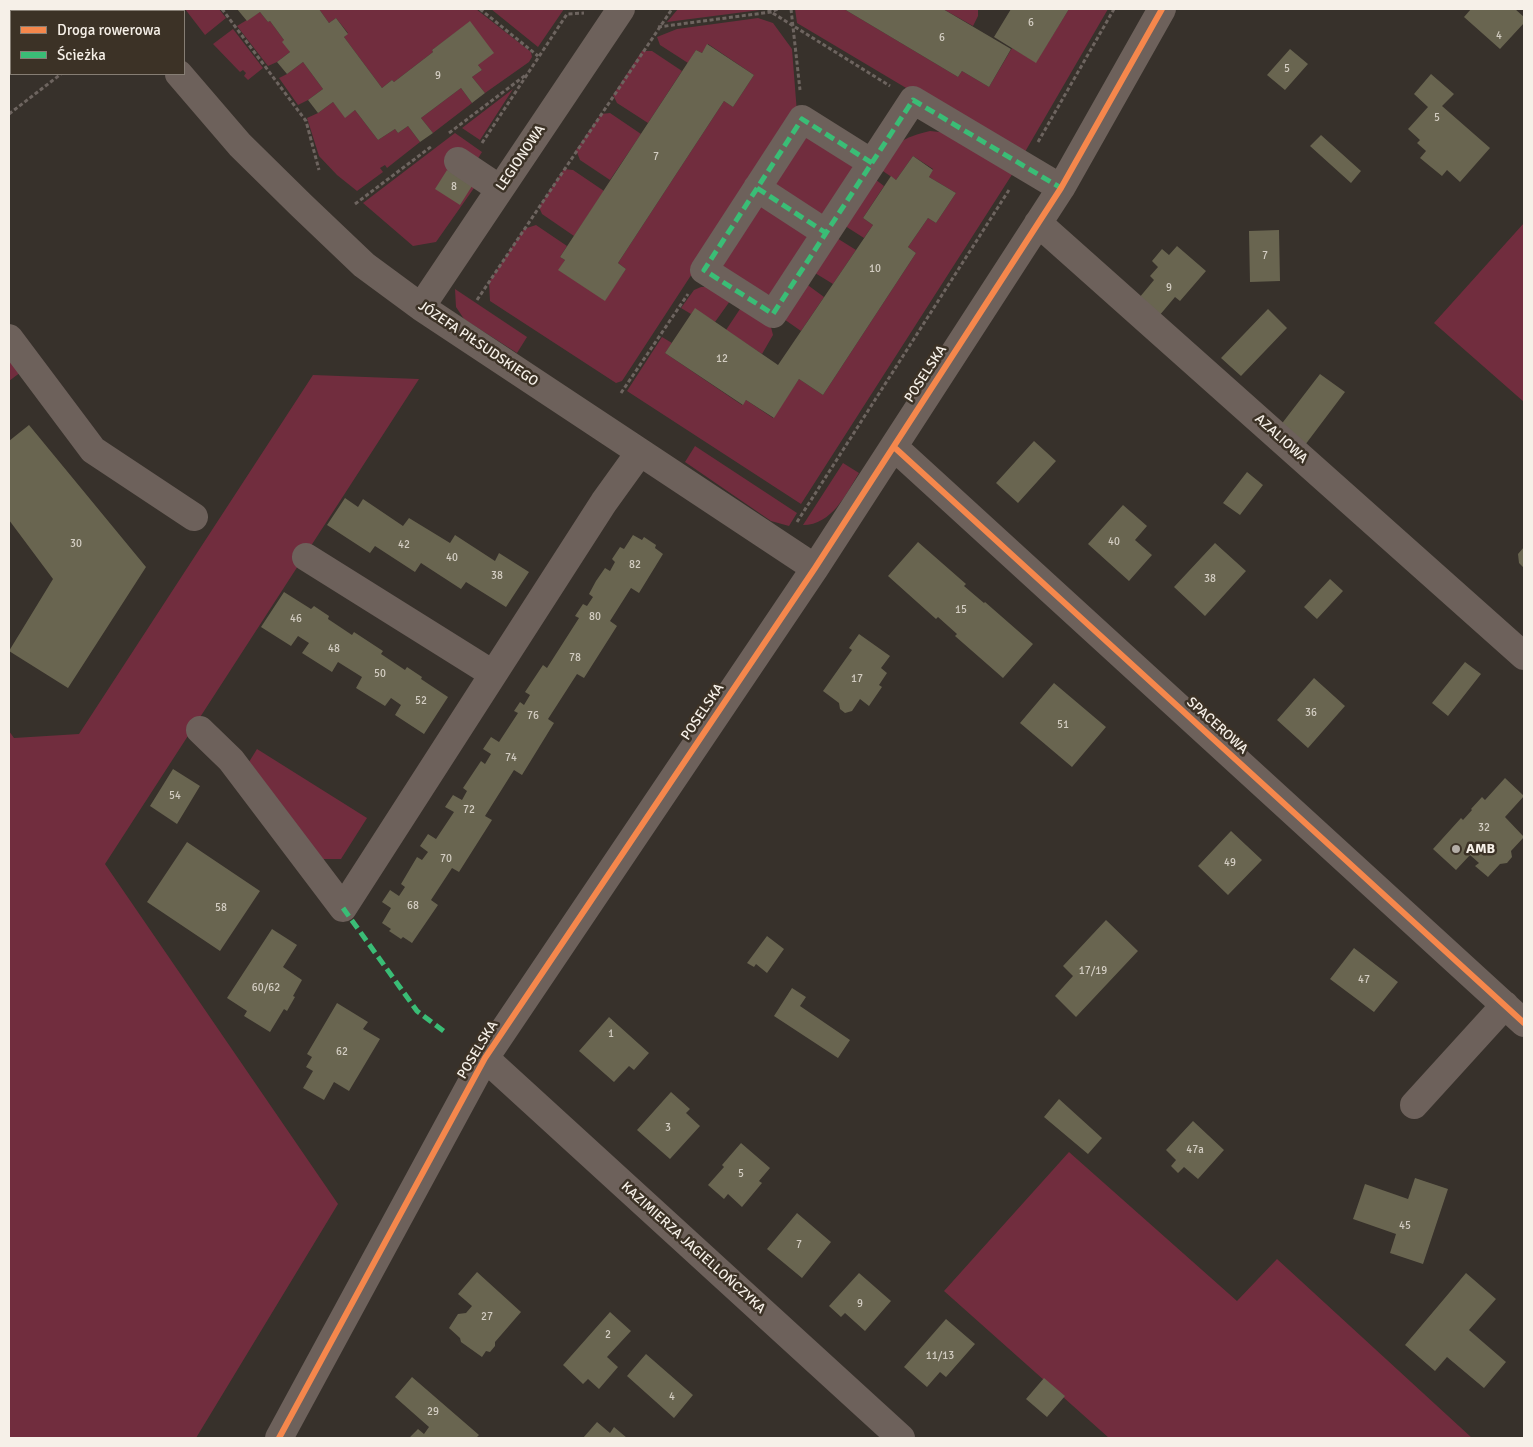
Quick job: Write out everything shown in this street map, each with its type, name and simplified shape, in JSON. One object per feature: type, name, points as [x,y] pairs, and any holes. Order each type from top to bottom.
[{"type":"street","name":"LEGIONOWA","points":[[421,307],[621,9]]},
{"type":"street","name":"POSELSKA","points":[[279,1438],[486,1058],[815,568],[1062,188],[1162,9]]},
{"type":"street","name":"JÓZEFA PIŁSUDSKIEGO","points":[[180,75],[240,145],[364,265],[421,307],[815,568]]},
{"type":"street","points":[[872,163],[802,119],[704,270],[773,314],[872,163],[913,100],[1062,188]]},
{"type":"street","points":[[458,161],[500,188]]},
{"type":"street","points":[[757,188],[826,233]]},
{"type":"street","name":"AZALIOWA","points":[[1038,223],[1524,656]]},
{"type":"street","points":[[9,338],[93,450],[194,517]]},
{"type":"street","name":"SPACEROWA","points":[[894,447],[1524,1023]]},
{"type":"street","points":[[200,730],[231,760],[344,908],[604,502],[640,452]]},
{"type":"street","points":[[306,557],[493,674]]},
{"type":"street","points":[[1414,1105],[1504,1005]]},
{"type":"street","name":"KAZIMIERZA JAGIELLOŃCZYKA","points":[[486,1058],[901,1438]]},
{"type":"path","points":[[222,9],[306,122],[319,170]]},
{"type":"path","points":[[480,9],[538,56]]},
{"type":"path","points":[[477,300],[672,9]]},
{"type":"path","points":[[658,28],[778,9]]},
{"type":"path","points":[[791,9],[802,119]]},
{"type":"path","points":[[782,546],[1024,166],[1114,9]]},
{"type":"path","points":[[769,11],[913,100]]},
{"type":"path","points":[[480,146],[567,14],[592,13]]},
{"type":"path","points":[[9,114],[60,75]]},
{"type":"path","points":[[621,393],[704,270]]},
{"type":"shaded area","points":[[185,9],[219,9],[226,18],[205,35]]},
{"type":"shaded area","points":[[319,9],[476,9],[531,52],[532,57],[529,62],[485,93],[472,77],[482,70],[478,65],[470,22],[432,50],[433,52],[394,82],[392,80],[382,88],[344,37],[348,33],[336,18],[329,23]]},
{"type":"shaded area","points":[[491,9],[564,9],[538,47]]},
{"type":"shaded area","points":[[678,9],[759,9],[760,10],[667,22]]},
{"type":"shaded area","points":[[795,9],[844,9],[958,77],[962,71],[989,87],[1012,48],[1036,62],[1069,9],[1108,9],[1022,157],[797,23]]},
{"type":"shaded area","points":[[943,9],[978,9],[978,16],[973,26]]},
{"type":"shaded area","points":[[260,12],[268,22],[270,21],[290,52],[268,66],[237,26]]},
{"type":"shaded area","points":[[758,18],[773,23],[792,49],[797,113],[622,381],[616,383],[490,301],[489,282],[524,229],[536,225],[567,246],[560,257],[565,260],[559,270],[605,300],[626,269],[618,263],[724,101],[733,107],[754,75],[708,44],[702,53],[696,50],[688,63],[660,45],[657,37],[677,29]]},
{"type":"shaded area","points":[[233,29],[263,68],[248,80],[244,76],[246,73],[243,70],[240,72],[213,44]]},
{"type":"shaded area","points":[[642,51],[652,51],[682,71],[648,123],[617,103],[613,95]]},
{"type":"shaded area","points":[[303,62],[323,89],[298,105],[279,78]]},
{"type":"shaded area","points":[[461,88],[472,103],[433,133],[421,118]]},
{"type":"shaded area","points":[[513,89],[480,140],[462,128]]},
{"type":"shaded area","points":[[333,102],[345,117],[355,110],[378,140],[395,129],[398,133],[408,126],[420,142],[387,168],[385,165],[380,168],[383,172],[357,191],[337,175],[319,156],[307,118],[318,113]]},
{"type":"shaded area","points":[[610,113],[641,134],[610,180],[580,160],[576,150],[601,114]]},
{"type":"shaded area","points":[[800,131],[856,169],[822,221],[769,191]]},
{"type":"shaded area","points":[[930,131],[949,133],[1013,173],[801,504],[627,391],[662,337],[672,343],[665,353],[742,405],[746,400],[773,418],[799,379],[823,395],[916,253],[908,247],[928,218],[936,223],[956,193],[929,177],[933,169],[913,156],[896,180],[877,167],[899,143],[912,136]]},
{"type":"shaded area","points":[[455,133],[482,152],[477,160],[472,185],[474,188],[436,242],[413,246],[363,203]]},
{"type":"shaded area","points":[[564,169],[573,170],[604,191],[574,236],[542,214],[539,207]]},
{"type":"shaded area","points":[[871,176],[884,186],[863,218],[873,225],[864,238],[842,224]]},
{"type":"shaded area","points":[[759,197],[814,232],[774,294],[765,295],[721,266]]},
{"type":"shaded area","points":[[1524,223],[1524,402],[1434,323]]},
{"type":"shaded area","points":[[832,235],[856,250],[833,284],[815,273]]},
{"type":"shaded area","points":[[805,283],[824,297],[801,331],[781,317]]},
{"type":"shaded area","points":[[701,287],[710,287],[730,301],[715,322],[695,309],[691,314],[681,308],[694,290]]},
{"type":"shaded area","points":[[455,289],[527,337],[517,353],[464,319],[456,307]]},
{"type":"shaded area","points":[[742,306],[771,327],[773,335],[762,354],[726,330]]},
{"type":"shaded area","points":[[9,355],[21,372],[9,381]]},
{"type":"shaded area","points":[[313,375],[419,379],[105,864],[338,1204],[196,1438],[9,1438],[9,731],[14,738],[79,734]]},
{"type":"shaded area","points":[[695,446],[797,513],[789,526],[771,521],[685,462]]},
{"type":"shaded area","points":[[843,463],[859,473],[849,490],[830,514],[813,524],[803,525]]},
{"type":"shaded area","points":[[257,749],[367,818],[341,859],[322,859],[249,762]]},
{"type":"shaded area","points":[[1069,1152],[1237,1301],[1277,1259],[1472,1438],[1109,1438],[944,1291]]},
{"type":"building","points":[[237,9],[319,9],[329,23],[336,18],[348,34],[344,37],[382,88],[392,80],[394,82],[470,21],[494,53],[478,65],[482,70],[472,77],[485,93],[472,103],[461,88],[421,118],[433,133],[420,142],[408,126],[398,133],[395,129],[378,140],[355,110],[345,118],[333,102],[318,113],[308,100],[323,89],[303,62],[287,74],[277,62],[290,52],[270,21],[268,22],[260,12],[247,21]]},
{"type":"building","points":[[844,9],[943,9],[1011,49],[989,87],[962,71],[958,77]]},
{"type":"building","points":[[1011,9],[1069,9],[1036,63],[994,37]]},
{"type":"building","points":[[1471,9],[1515,9],[1524,17],[1524,23],[1500,49],[1464,17]]},
{"type":"building","points":[[707,44],[754,75],[733,107],[724,101],[618,263],[626,269],[605,301],[558,270],[565,260],[560,257],[696,50],[702,53]]},
{"type":"building","points":[[1290,49],[1308,64],[1285,90],[1267,75]]},
{"type":"building","points":[[1431,74],[1454,94],[1442,106],[1490,148],[1460,182],[1447,170],[1442,176],[1420,158],[1426,151],[1417,143],[1420,140],[1408,129],[1428,107],[1414,94]]},
{"type":"building","points":[[1321,135],[1361,171],[1351,183],[1310,146]]},
{"type":"building","points":[[913,156],[933,170],[929,177],[956,193],[936,223],[928,218],[908,247],[916,253],[823,395],[799,379],[774,418],[746,400],[743,405],[665,353],[695,308],[778,365],[873,225],[863,218],[891,176],[896,180]]},
{"type":"building","points":[[447,170],[472,186],[460,205],[435,189]]},
{"type":"building","points":[[1279,230],[1280,281],[1250,282],[1249,231]]},
{"type":"building","points":[[1177,246],[1206,271],[1180,301],[1175,297],[1159,316],[1139,298],[1154,280],[1150,276],[1158,267],[1152,261],[1162,249],[1169,255]]},
{"type":"building","points":[[1268,309],[1287,328],[1241,376],[1221,358]]},
{"type":"building","points":[[1320,374],[1345,392],[1305,445],[1280,426]]},
{"type":"building","points":[[29,425],[146,567],[68,688],[9,651],[53,579],[9,520],[9,441]]},
{"type":"building","points":[[1034,441],[1056,461],[1018,503],[996,483]]},
{"type":"building","points":[[1247,472],[1263,485],[1240,515],[1223,503]]},
{"type":"building","points":[[345,498],[358,507],[363,499],[403,526],[409,518],[450,543],[455,535],[495,561],[499,553],[529,572],[506,607],[466,582],[461,589],[421,563],[415,572],[375,546],[370,553],[327,525]]},
{"type":"building","points":[[1123,505],[1147,526],[1135,540],[1152,555],[1129,581],[1088,544]]},
{"type":"building","points":[[633,535],[642,540],[644,537],[656,545],[655,548],[663,554],[639,593],[631,588],[610,621],[617,626],[584,678],[577,674],[548,719],[554,723],[522,775],[514,770],[485,816],[492,820],[459,872],[452,868],[431,900],[438,905],[412,943],[403,937],[401,939],[389,931],[391,929],[382,923],[391,908],[382,902],[390,890],[399,896],[405,887],[401,884],[417,857],[422,860],[428,852],[420,846],[428,834],[436,839],[454,812],[445,807],[453,795],[462,800],[467,791],[463,788],[481,761],[485,764],[491,754],[483,749],[491,737],[499,742],[518,713],[514,711],[520,702],[524,705],[530,695],[525,692],[543,665],[547,668],[579,618],[575,616],[583,604],[587,606],[593,597],[589,594],[596,581],[605,568],[610,571],[615,562],[612,559],[620,547],[624,549]]},
{"type":"building","points":[[918,542],[966,584],[964,586],[1033,644],[1003,678],[955,636],[957,634],[938,617],[936,619],[888,576]]},
{"type":"building","points":[[1215,543],[1246,571],[1205,616],[1174,587]]},
{"type":"building","points":[[1524,547],[1524,568],[1519,563],[1518,554]]},
{"type":"building","points":[[1330,579],[1343,591],[1317,619],[1304,607]]},
{"type":"building","points":[[284,592],[311,609],[314,606],[329,616],[328,619],[352,635],[354,632],[383,651],[381,654],[405,670],[407,667],[448,697],[424,734],[395,715],[401,705],[391,698],[385,706],[356,688],[362,677],[338,662],[332,672],[302,653],[309,643],[298,636],[291,646],[261,627]]},
{"type":"building","points":[[859,634],[890,656],[881,668],[887,673],[879,685],[882,687],[869,706],[860,699],[852,711],[845,713],[840,709],[839,703],[823,691],[852,650],[849,648]]},
{"type":"building","points":[[1465,662],[1481,674],[1448,716],[1432,703]]},
{"type":"building","points":[[1314,678],[1345,706],[1308,748],[1277,720]]},
{"type":"building","points":[[1054,683],[1106,727],[1072,767],[1020,723]]},
{"type":"building","points":[[173,769],[200,786],[177,824],[150,806]]},
{"type":"building","points":[[1505,778],[1524,796],[1505,817],[1524,837],[1511,851],[1512,857],[1507,863],[1500,864],[1488,877],[1475,866],[1479,863],[1470,855],[1456,870],[1433,849],[1461,818],[1463,820],[1482,797],[1485,800]]},
{"type":"building","points":[[1231,831],[1262,860],[1228,895],[1198,866]]},
{"type":"building","points":[[187,842],[260,891],[220,951],[147,902]]},
{"type":"building","points":[[1106,920],[1138,951],[1076,1017],[1055,996],[1073,976],[1063,966]]},
{"type":"building","points":[[272,929],[297,945],[283,967],[302,980],[287,1011],[284,1009],[270,1032],[244,1016],[247,1011],[227,998]]},
{"type":"building","points":[[767,936],[784,949],[767,973],[756,964],[754,967],[747,963]]},
{"type":"building","points":[[1354,948],[1398,982],[1374,1012],[1330,979]]},
{"type":"building","points":[[792,988],[806,997],[800,1006],[850,1040],[838,1058],[774,1016]]},
{"type":"building","points":[[337,1003],[368,1022],[363,1029],[380,1039],[349,1091],[334,1082],[324,1100],[303,1088],[313,1071],[306,1067],[312,1057],[307,1054]]},
{"type":"building","points":[[609,1017],[649,1053],[634,1070],[629,1066],[614,1082],[579,1051]]},
{"type":"building","points":[[671,1092],[690,1109],[686,1113],[700,1126],[670,1159],[637,1130]]},
{"type":"building","points":[[1059,1099],[1102,1138],[1088,1154],[1044,1117]]},
{"type":"building","points":[[1193,1121],[1224,1150],[1198,1179],[1184,1167],[1178,1173],[1171,1166],[1176,1160],[1166,1150]]},
{"type":"building","points":[[741,1143],[770,1168],[759,1181],[762,1183],[742,1207],[728,1194],[724,1199],[708,1185]]},
{"type":"building","points":[[1415,1178],[1448,1189],[1423,1264],[1390,1253],[1396,1234],[1353,1219],[1365,1184],[1408,1199]]},
{"type":"building","points":[[797,1213],[831,1242],[802,1278],[767,1249]]},
{"type":"building","points":[[477,1272],[521,1312],[495,1342],[495,1346],[490,1352],[486,1351],[482,1357],[461,1342],[460,1338],[449,1328],[458,1314],[466,1313],[472,1306],[458,1294]]},
{"type":"building","points":[[859,1273],[891,1301],[865,1331],[845,1313],[841,1317],[829,1306]]},
{"type":"building","points":[[1466,1273],[1496,1299],[1469,1330],[1506,1362],[1484,1388],[1447,1357],[1435,1371],[1405,1345]]},
{"type":"building","points":[[610,1312],[631,1331],[607,1357],[618,1367],[599,1389],[588,1379],[583,1384],[563,1365]]},
{"type":"building","points":[[946,1319],[975,1344],[946,1377],[940,1372],[927,1387],[904,1367]]},
{"type":"building","points":[[646,1354],[693,1395],[674,1418],[627,1376]]},
{"type":"building","points":[[412,1377],[479,1435],[476,1438],[409,1438],[418,1429],[424,1434],[429,1427],[395,1397]]},
{"type":"building","points":[[1044,1378],[1065,1396],[1047,1417],[1026,1399]]},
{"type":"building","points":[[597,1422],[610,1433],[614,1427],[627,1438],[583,1438]]},
{"type":"marked path","points":[[872,163],[802,119],[704,270],[773,314],[913,100],[1061,188]]},
{"type":"marked path","points":[[757,188],[826,233]]},
{"type":"marked path","points":[[343,908],[417,1011],[445,1032]]},
{"type":"cycle path","points":[[279,1438],[485,1058],[815,568],[1061,188],[1162,9]]},
{"type":"cycle path","points":[[894,447],[1524,1023]]},
{"type":"place","name":"AMB","points":[[1456,849]]}]
